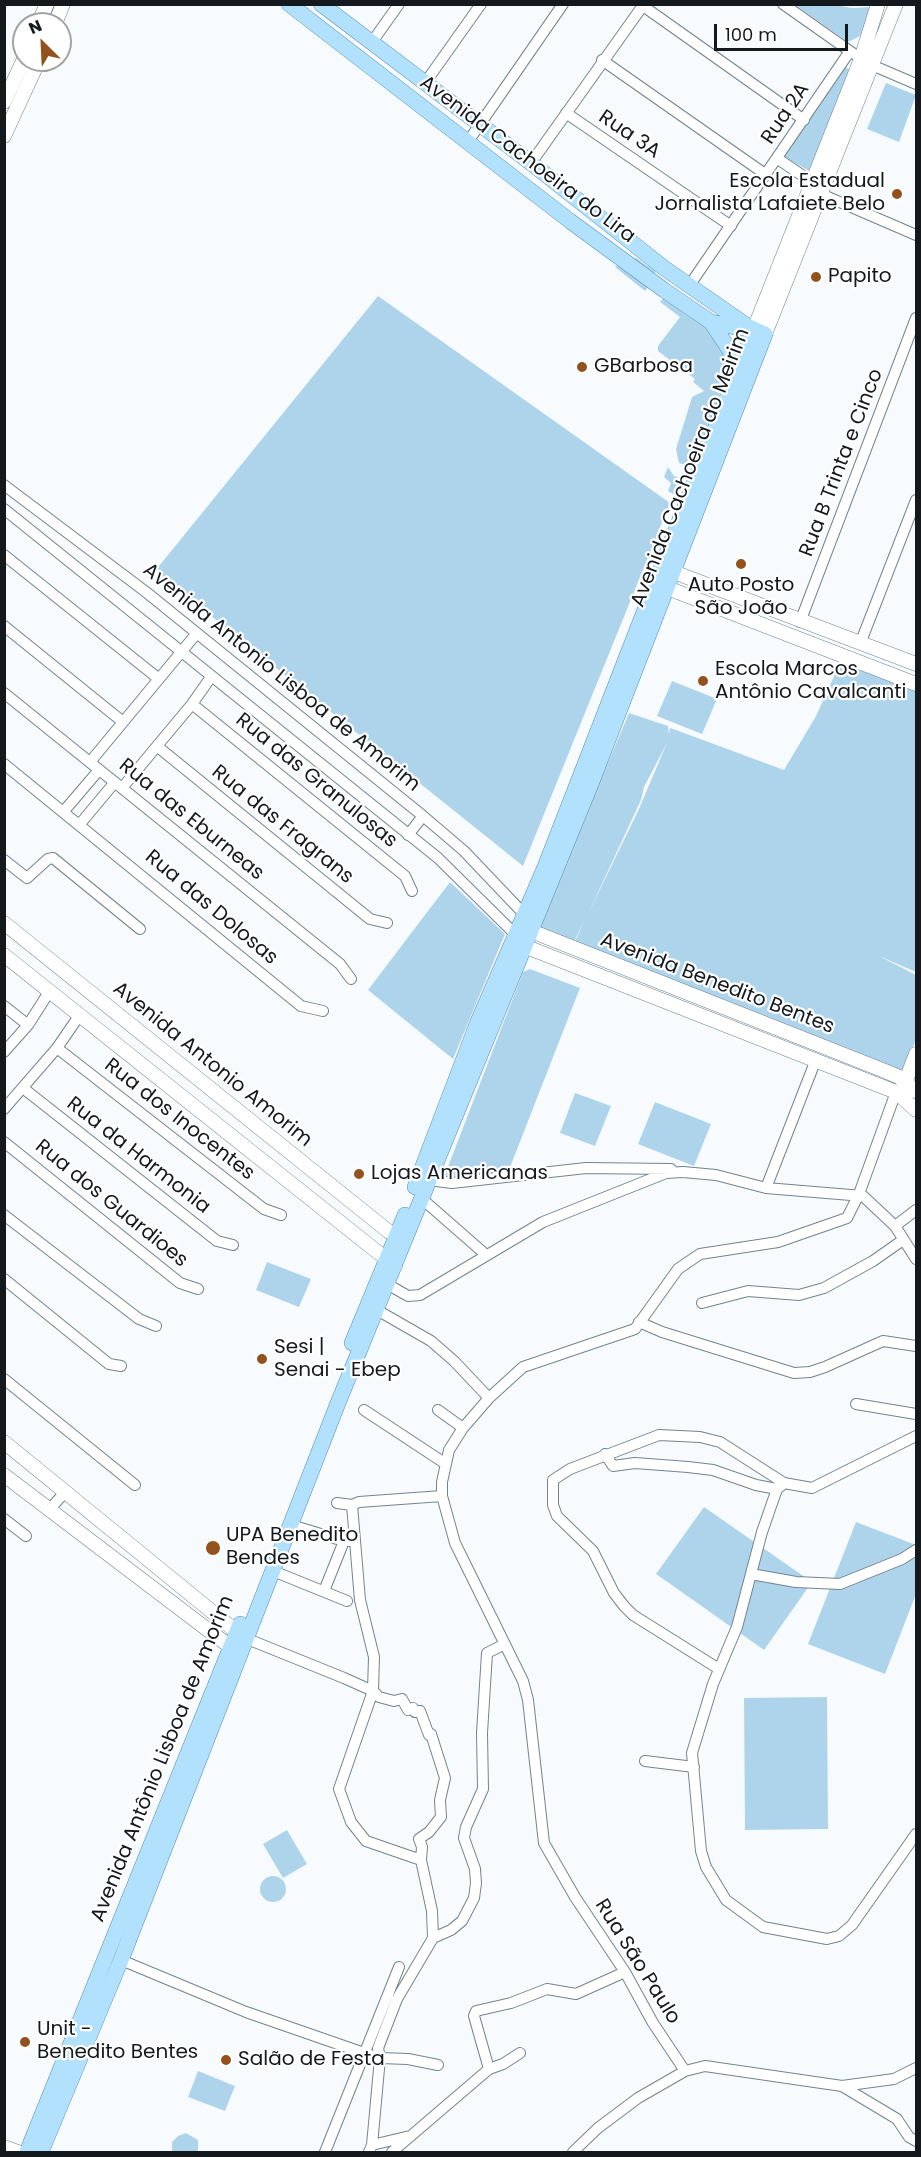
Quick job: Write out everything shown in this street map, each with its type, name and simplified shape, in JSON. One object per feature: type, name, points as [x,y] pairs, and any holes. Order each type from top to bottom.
[{"type":"main road","name":"Avenida Cachoeira do Lira","points":[[289,4],[579,228],[713,323],[756,330]]},
{"type":"main road","name":"Avenida Cachoeira do Lira","points":[[321,4],[689,286],[756,330]]},
{"type":"main road","points":[[725,311],[726,319],[713,323],[729,350],[736,371]]},
{"type":"main road","name":"Avenida Cachoeira do Meirim","points":[[667,569],[736,371],[756,330]]},
{"type":"main road","name":"Avenida Cachoeira do Meirim","points":[[523,913],[545,867],[667,569],[756,330]]},
{"type":"main road","name":"Avenida Cachoeira do Meirim","points":[[520,940],[531,931],[591,784],[660,585]]},
{"type":"main road","name":"Avenida Antônio Lisboa de Amorim","points":[[401,1237],[429,1180],[520,940],[523,913]]},
{"type":"main road","name":"Avenida Antônio Lisboa de Amorim","points":[[27,2152],[238,1643],[401,1237],[477,1024],[520,940]]},
{"type":"main road","name":"Avenida Antônio Lisboa de Amorim","points":[[41,2152],[121,1960],[238,1643],[273,1571],[377,1310],[387,1284],[390,1263]]},
{"type":"street","points":[[372,42],[399,4]]},
{"type":"street","points":[[424,83],[481,4]]},
{"type":"street","points":[[467,142],[563,4]]},
{"type":"street","points":[[783,4],[861,59],[916,84]]},
{"type":"street","name":"Avenida Cachoeira do Meirim","points":[[756,330],[816,188],[878,4]]},
{"type":"street","name":"Avenida Cachoeira do Meirim","points":[[861,59],[896,4]]},
{"type":"street","points":[[531,163],[643,5],[804,120]]},
{"type":"street","name":"Rua 2A","points":[[689,286],[804,120],[861,59]]},
{"type":"street","points":[[602,60],[765,174]]},
{"type":"street","points":[[4,102],[18,72]]},
{"type":"street","points":[[4,136],[33,72]]},
{"type":"street","name":"Rua 3A","points":[[566,113],[731,226]]},
{"type":"street","points":[[778,159],[816,188],[916,235]]},
{"type":"street","name":"Rua B Trinta e Cinco","points":[[800,622],[916,318]]},
{"type":"street","name":"Avenida Antonio Lisboa de Amorim","points":[[4,484],[197,633],[423,816],[464,851],[523,913]]},
{"type":"street","points":[[860,644],[916,500]]},
{"type":"street","name":"Avenida Antonio Lisboa de Amorim","points":[[4,509],[408,835],[466,884],[520,940]]},
{"type":"street","points":[[4,555],[159,679]]},
{"type":"street","points":[[667,569],[800,622],[916,664]]},
{"type":"street","points":[[660,585],[916,684]]},
{"type":"street","points":[[4,626],[123,722]]},
{"type":"street","points":[[90,762],[197,633]]},
{"type":"street","points":[[888,672],[894,655]]},
{"type":"street","points":[[80,824],[158,747],[211,677]]},
{"type":"street","name":"Rua das Eburneas","points":[[4,693],[340,964],[351,979]]},
{"type":"street","name":"Rua das Granulosas","points":[[192,704],[405,876],[412,891]]},
{"type":"street","name":"Rua das Fragrans","points":[[158,747],[370,919],[387,923]]},
{"type":"street","name":"Rua das Dolosas","points":[[4,764],[301,1006],[323,1011]]},
{"type":"street","points":[[64,811],[99,770]]},
{"type":"street","points":[[408,835],[423,816]]},
{"type":"street","points":[[4,860],[27,878],[48,859],[53,858],[140,929]]},
{"type":"street","points":[[523,913],[531,931]]},
{"type":"street","name":"Avenida Antonio Amorim","points":[[4,923],[97,991],[155,1045],[388,1231],[401,1237]]},
{"type":"street","name":"Avenida Benedito Bentes","points":[[531,931],[885,1071],[905,1090],[916,1110]]},
{"type":"street","name":"Avenida Benedito Bentes","points":[[520,940],[815,1062],[905,1090]]},
{"type":"street","points":[[4,956],[390,1263]]},
{"type":"street","points":[[4,1052],[28,1025],[49,992]]},
{"type":"street","points":[[4,1006],[28,1025]]},
{"type":"street","points":[[4,1109],[57,1048],[79,1016]]},
{"type":"street","points":[[140,1064],[155,1045]]},
{"type":"street","name":"Rua dos Inocentes","points":[[57,1048],[264,1209],[281,1215]]},
{"type":"street","points":[[916,1054],[905,1090],[847,1218],[833,1225],[778,1242],[700,1254],[678,1269],[639,1322],[662,1332],[794,1373],[810,1372],[825,1367],[883,1341],[916,1346]]},
{"type":"street","points":[[766,1188],[815,1062]]},
{"type":"street","name":"Rua da Harmonia","points":[[23,1088],[217,1241],[233,1245]]},
{"type":"street","name":"Rua dos Guardioes","points":[[4,1142],[180,1283],[198,1289]]},
{"type":"street","points":[[429,1180],[452,1183],[586,1168],[658,1168],[723,1177],[766,1188],[859,1194],[867,1198],[895,1226],[916,1259]]},
{"type":"street","points":[[387,1284],[408,1296],[415,1297],[543,1222],[666,1173],[683,1172]]},
{"type":"street","points":[[304,1196],[321,1178]]},
{"type":"street","points":[[421,1198],[486,1254]]},
{"type":"street","points":[[895,1226],[916,1210]]},
{"type":"street","points":[[4,1215],[139,1318],[156,1326]]},
{"type":"street","points":[[702,1303],[748,1291],[799,1295],[824,1288],[873,1261],[903,1240]]},
{"type":"street","points":[[4,1279],[109,1364],[122,1366]]},
{"type":"street","points":[[377,1310],[431,1341],[454,1361],[489,1398]]},
{"type":"street","name":"Rua São Paulo","points":[[639,1322],[635,1329],[624,1334],[531,1363],[489,1398],[449,1450],[442,1496],[455,1543],[503,1645],[523,1681],[528,1700],[542,1825],[540,1830],[544,1843],[575,1897],[625,1972],[653,2023],[685,2071]]},
{"type":"street","points":[[4,1378],[135,1485]]},
{"type":"street","points":[[856,1404],[916,1414]]},
{"type":"street","points":[[364,1410],[446,1464]]},
{"type":"street","points":[[438,1410],[464,1428]]},
{"type":"street","points":[[718,1669],[633,1615],[624,1606],[614,1593],[594,1551],[558,1516],[552,1505],[553,1480],[560,1473],[659,1435],[700,1437],[720,1442],[781,1486]]},
{"type":"street","points":[[605,1454],[613,1466],[635,1463],[713,1470],[756,1485],[804,1488],[820,1485],[854,1465],[916,1436]]},
{"type":"street","points":[[4,1442],[66,1491],[238,1643]]},
{"type":"street","points":[[4,1475],[49,1510],[238,1643],[373,1691],[379,1697],[394,1701],[402,1699],[408,1710],[412,1708],[415,1712],[420,1711],[429,1735],[431,1734],[445,1778],[441,1817],[429,1832],[419,1839],[422,1847],[421,1860],[429,1888],[433,1938],[397,1999],[378,2048],[380,2058],[370,2149],[410,2136]]},
{"type":"street","points":[[781,1486],[751,1574],[737,1627],[718,1669],[692,1753],[701,1851],[706,1867],[726,1900],[763,1927],[827,1939],[838,1936],[852,1925],[916,1834]]},
{"type":"street","points":[[49,1510],[66,1491]]},
{"type":"street","points":[[338,1503],[352,1505],[359,1502],[442,1496]]},
{"type":"street","points":[[352,1505],[349,1541],[374,1657],[373,1691],[340,1783],[343,1803],[351,1822],[366,1841],[421,1860]]},
{"type":"street","points":[[4,1519],[26,1536]]},
{"type":"street","points":[[291,1525],[349,1541]]},
{"type":"street","points":[[324,1592],[349,1541]]},
{"type":"street","points":[[751,1574],[796,1582],[840,1584],[902,1559],[916,1550]]},
{"type":"street","points":[[273,1571],[347,1601]]},
{"type":"street","points":[[433,1938],[451,1930],[462,1920],[474,1898],[475,1869],[464,1838],[466,1827],[483,1789],[482,1733],[487,1653],[503,1645]]},
{"type":"street","points":[[645,1761],[694,1767]]},
{"type":"street","points":[[121,1960],[246,2012],[364,2053],[380,2058],[408,2059],[438,2065]]},
{"type":"street","points":[[325,2152],[399,1967]]},
{"type":"street","points":[[489,2069],[474,2016],[476,2011],[511,2004],[547,1989],[576,1994],[625,1972]]},
{"type":"street","points":[[392,2152],[489,2069],[503,2064],[520,2053]]},
{"type":"street","points":[[573,2152],[598,2128],[638,2098],[685,2071],[705,2066],[842,2086],[894,2079],[916,2068]]},
{"type":"street","points":[[842,2086],[897,2119],[909,2137],[916,2141]]},
{"type":"street","points":[[4,2147],[18,2152]]},
{"type":"shaded area","points":[[795,5],[871,7],[860,36],[848,42]]},
{"type":"shaded area","points":[[846,67],[852,72],[811,172],[784,157]]},
{"type":"shaded area","points":[[886,83],[916,95],[899,142],[867,129]]},
{"type":"shaded area","points":[[628,258],[636,258],[655,271],[655,277],[645,291],[615,267]]},
{"type":"shaded area","points":[[378,296],[670,503],[523,866],[155,571]]},
{"type":"shaded area","points":[[663,298],[728,332],[735,350],[701,448],[689,466],[679,463],[676,449],[692,397],[704,391],[693,382],[695,379],[658,351],[658,346],[680,317],[660,302]]},
{"type":"shaded area","points":[[668,467],[674,476],[684,480],[678,497],[668,491],[671,483],[664,477]]},
{"type":"shaded area","points":[[841,661],[916,691],[916,972],[879,956],[916,975],[916,1039],[903,1075],[573,946],[585,919],[571,948],[536,932],[629,713],[668,726],[669,734],[670,728],[784,770],[816,716]],"holes":[[[667,743],[638,811],[587,916],[641,800],[644,787]]]},
{"type":"shaded area","points":[[672,681],[717,699],[702,734],[657,716]]},
{"type":"shaded area","points":[[450,882],[505,934],[453,1059],[368,990]]},
{"type":"shaded area","points":[[530,969],[580,988],[507,1175],[444,1177],[523,972]]},
{"type":"shaded area","points":[[575,1093],[611,1106],[595,1146],[560,1133]]},
{"type":"shaded area","points":[[655,1102],[711,1124],[694,1166],[638,1144]]},
{"type":"shaded area","points":[[267,1262],[311,1279],[299,1307],[256,1290]]},
{"type":"shaded area","points":[[704,1507],[812,1582],[764,1650],[656,1574]]},
{"type":"shaded area","points":[[856,1522],[916,1545],[916,1594],[885,1674],[808,1644]]},
{"type":"shaded area","points":[[827,1697],[828,1829],[745,1830],[744,1698]]},
{"type":"shaded area","points":[[287,1830],[307,1864],[283,1878],[263,1844]]},
{"type":"shaded area","points":[[273,1876],[282,1880],[286,1889],[282,1898],[273,1902],[264,1898],[260,1889],[264,1880]]},
{"type":"shaded area","points":[[198,2071],[235,2086],[225,2111],[188,2097]]},
{"type":"shaded area","points":[[186,2133],[198,2140],[198,2152],[172,2152],[172,2142],[178,2136]]},
{"type":"place","name":"Escola Estadual Jornalista Lafaiete Belo","points":[[897,194]]},
{"type":"place","name":"Papito","points":[[816,277]]},
{"type":"place","name":"GBarbosa","points":[[582,367]]},
{"type":"place","name":"Auto Posto São João","points":[[741,564]]},
{"type":"place","name":"Escola Marcos Antônio Cavalcanti","points":[[703,681]]},
{"type":"place","name":"Lojas Americanas","points":[[359,1174]]},
{"type":"place","name":"Sesi | Senai - Ebep","points":[[262,1359]]},
{"type":"place","name":"UPA Benedito Bendes","points":[[213,1548]]},
{"type":"place","name":"Unit - Benedito Bentes","points":[[25,2042]]},
{"type":"place","name":"Salão de Festa","points":[[226,2060]]}]
